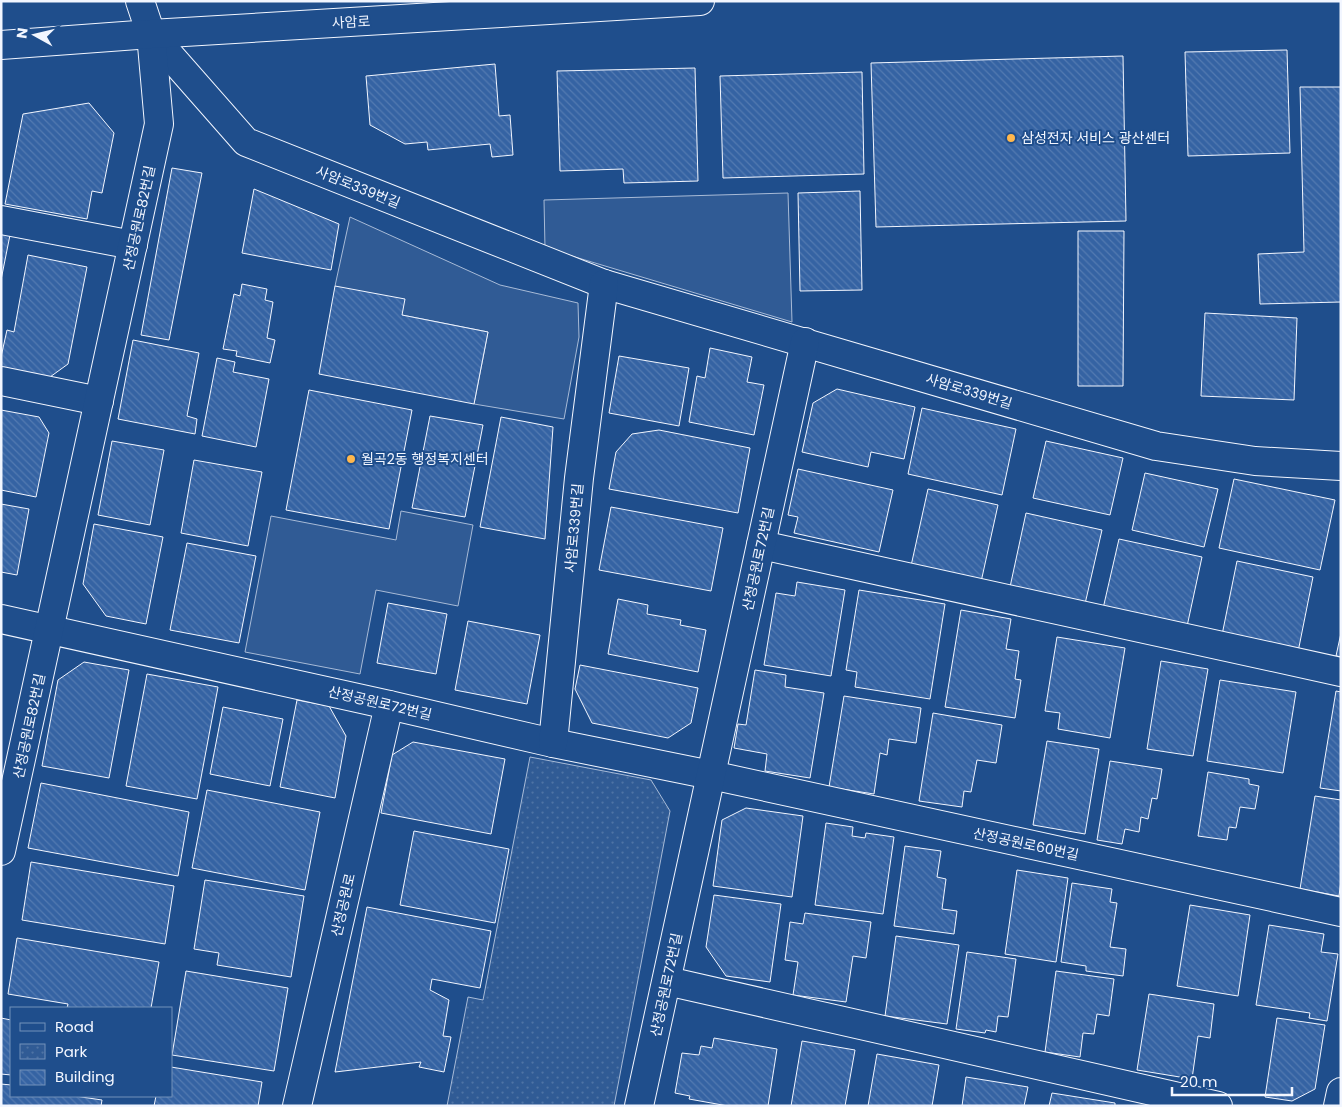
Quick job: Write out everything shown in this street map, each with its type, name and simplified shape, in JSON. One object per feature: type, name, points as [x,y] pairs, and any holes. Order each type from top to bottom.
[{"type":"street","points":[[140,1],[151,34]]},
{"type":"street","name":"사암로","points":[[1,46],[151,34],[700,1]]},
{"type":"street","name":"산정공원로82번길","points":[[1,851],[159,124],[151,34]]},
{"type":"street","name":"사암로339번길","points":[[151,34],[246,142],[604,284],[1156,446],[1255,461],[1341,466]]},
{"type":"street","points":[[1,220],[133,245]]},
{"type":"street","name":"사암로339번길","points":[[553,743],[579,478],[604,284]]},
{"type":"street","name":"산정공원로72번길","points":[[639,1106],[805,342]]},
{"type":"street","points":[[1,381],[99,401]]},
{"type":"street","points":[[761,545],[1341,672]]},
{"type":"street","points":[[1,619],[50,630]]},
{"type":"street","name":"산정공원로72번길","points":[[50,630],[553,743],[711,776]]},
{"type":"street","name":"산정공원로","points":[[297,1106],[389,705]]},
{"type":"street","name":"산정공원로60번길","points":[[711,776],[1341,912]]},
{"type":"street","points":[[667,981],[1218,1106]]},
{"type":"street","points":[[1338,1106],[1341,1092]]},
{"type":"green space","points":[[530,757],[651,780],[670,811],[614,1106],[447,1106],[468,997],[483,1000]]},
{"type":"shaded area","points":[[788,193],[792,322],[545,248],[544,200]]},
{"type":"shaded area","points":[[350,217],[500,285],[578,303],[579,337],[564,419],[474,404],[488,332],[402,315],[335,286]]},
{"type":"shaded area","points":[[401,511],[473,525],[458,606],[376,590],[360,674],[245,652],[271,516],[396,540]]},
{"type":"building","points":[[1287,50],[1290,153],[1188,156],[1185,52]]},
{"type":"building","points":[[1123,56],[1126,221],[876,227],[871,63]]},
{"type":"building","points":[[495,64],[499,116],[510,115],[513,155],[492,157],[490,144],[428,150],[427,142],[405,144],[370,125],[366,76]]},
{"type":"building","points":[[695,68],[698,181],[624,183],[623,169],[560,171],[557,71]]},
{"type":"building","points":[[862,72],[864,174],[723,178],[720,76]]},
{"type":"building","points":[[1300,87],[1341,87],[1341,302],[1260,304],[1258,254],[1304,252]]},
{"type":"building","points":[[89,103],[114,133],[102,193],[92,191],[87,219],[5,204],[23,114]]},
{"type":"building","points":[[172,168],[202,173],[169,340],[141,335]]},
{"type":"building","points":[[254,189],[339,224],[331,270],[242,253]]},
{"type":"building","points":[[860,191],[862,290],[800,291],[798,193]]},
{"type":"building","points":[[1078,231],[1124,231],[1123,386],[1078,386]]},
{"type":"building","points":[[1,233],[10,235],[1,280]]},
{"type":"building","points":[[28,255],[87,267],[68,364],[50,377],[1,368],[1,357],[7,330],[14,332]]},
{"type":"building","points":[[242,284],[267,289],[265,300],[273,302],[267,338],[275,340],[270,363],[236,356],[237,351],[223,349],[234,294],[240,296]]},
{"type":"building","points":[[335,286],[405,299],[402,315],[488,332],[474,404],[319,374]]},
{"type":"building","points":[[1205,313],[1297,318],[1294,400],[1201,396]]},
{"type":"building","points":[[133,340],[199,353],[187,416],[197,419],[195,434],[118,419]]},
{"type":"building","points":[[710,348],[752,357],[747,382],[764,385],[754,435],[689,422],[697,376],[705,378]]},
{"type":"building","points":[[619,356],[689,368],[679,426],[609,413]]},
{"type":"building","points":[[217,358],[235,362],[233,372],[269,379],[256,447],[202,436]]},
{"type":"building","points":[[837,389],[915,407],[904,459],[871,452],[868,467],[802,452],[813,403]]},
{"type":"building","points":[[309,390],[412,410],[389,529],[286,510]]},
{"type":"building","points":[[922,408],[1016,429],[1002,495],[908,474]]},
{"type":"building","points":[[1,410],[39,417],[49,433],[36,497],[1,490]]},
{"type":"building","points":[[430,416],[483,425],[465,517],[412,508]]},
{"type":"building","points":[[501,417],[553,427],[545,539],[480,527]]},
{"type":"building","points":[[659,430],[750,448],[738,513],[609,489],[616,452],[632,434]]},
{"type":"building","points":[[112,441],[164,450],[150,525],[98,515]]},
{"type":"building","points":[[1046,441],[1123,458],[1110,515],[1033,498]]},
{"type":"building","points":[[194,460],[262,472],[248,546],[181,533]]},
{"type":"building","points":[[798,469],[893,490],[879,552],[794,533],[798,517],[788,515]]},
{"type":"building","points":[[1145,473],[1218,489],[1204,547],[1132,530]]},
{"type":"building","points":[[1234,479],[1335,500],[1320,570],[1219,548]]},
{"type":"building","points":[[928,489],[998,505],[981,582],[911,566]]},
{"type":"building","points":[[1,504],[29,509],[17,575],[1,572]]},
{"type":"building","points":[[611,507],[723,528],[711,591],[599,570]]},
{"type":"building","points":[[1026,513],[1102,530],[1085,604],[1010,587]]},
{"type":"building","points":[[94,524],[163,537],[146,624],[106,616],[83,584]]},
{"type":"building","points":[[1119,539],[1202,557],[1186,631],[1102,613]]},
{"type":"building","points":[[187,543],[256,556],[239,643],[170,630]]},
{"type":"building","points":[[1237,561],[1313,577],[1298,652],[1222,635]]},
{"type":"building","points":[[797,582],[845,590],[831,676],[764,665],[776,593],[795,596]]},
{"type":"building","points":[[859,590],[945,604],[930,699],[855,687],[857,672],[846,670]]},
{"type":"building","points":[[618,599],[648,605],[647,614],[681,620],[680,625],[706,630],[698,672],[608,654]]},
{"type":"building","points":[[388,603],[447,614],[436,674],[377,663]]},
{"type":"building","points":[[961,610],[1011,619],[1006,649],[1019,651],[1015,679],[1021,680],[1015,718],[945,707]]},
{"type":"building","points":[[468,621],[540,635],[527,704],[455,690]]},
{"type":"building","points":[[1341,633],[1341,657],[1336,656]]},
{"type":"building","points":[[1057,637],[1125,648],[1110,738],[1058,729],[1060,713],[1045,711]]},
{"type":"building","points":[[1161,661],[1208,669],[1193,756],[1147,749]]},
{"type":"building","points":[[84,662],[129,670],[109,778],[42,766],[58,680]]},
{"type":"building","points":[[580,665],[698,688],[691,723],[668,738],[592,723],[575,689]]},
{"type":"building","points":[[755,670],[786,675],[785,687],[824,693],[810,778],[765,771],[767,754],[734,748],[738,724],[746,725]]},
{"type":"building","points":[[147,674],[218,687],[197,799],[126,786]]},
{"type":"building","points":[[1220,680],[1296,692],[1283,773],[1207,761]]},
{"type":"building","points":[[1336,691],[1341,692],[1341,791],[1320,788]]},
{"type":"building","points":[[844,696],[921,708],[916,743],[889,739],[887,755],[880,753],[874,794],[829,787]]},
{"type":"building","points":[[297,700],[329,706],[346,736],[335,798],[280,787]]},
{"type":"building","points":[[223,707],[283,719],[270,786],[210,774]]},
{"type":"building","points":[[933,713],[1002,725],[996,763],[977,760],[971,792],[964,791],[962,807],[919,801]]},
{"type":"building","points":[[1047,741],[1099,749],[1085,834],[1033,825]]},
{"type":"building","points":[[413,742],[505,759],[491,834],[381,813],[392,755]]},
{"type":"building","points":[[1110,761],[1162,769],[1157,799],[1152,798],[1148,819],[1141,817],[1139,832],[1125,829],[1122,844],[1097,840]]},
{"type":"building","points":[[1208,772],[1249,779],[1249,784],[1259,786],[1255,809],[1240,807],[1236,828],[1229,827],[1227,840],[1198,836]]},
{"type":"building","points":[[41,783],[189,812],[178,876],[28,848]]},
{"type":"building","points":[[207,790],[320,812],[305,890],[192,868]]},
{"type":"building","points":[[1315,796],[1341,800],[1341,880],[1339,896],[1300,889]]},
{"type":"building","points":[[746,808],[803,816],[792,897],[713,886],[722,820]]},
{"type":"building","points":[[826,823],[853,827],[852,836],[865,838],[866,833],[894,837],[883,914],[815,905]]},
{"type":"building","points":[[414,831],[509,849],[495,923],[400,905]]},
{"type":"building","points":[[905,846],[941,851],[937,877],[946,879],[942,909],[957,911],[954,934],[894,926]]},
{"type":"building","points":[[31,862],[174,886],[165,944],[22,920]]},
{"type":"building","points":[[1017,870],[1068,878],[1056,962],[1005,954]]},
{"type":"building","points":[[205,880],[304,896],[291,977],[217,965],[219,953],[194,949]]},
{"type":"building","points":[[1072,883],[1112,889],[1110,902],[1117,903],[1110,947],[1126,949],[1123,976],[1086,971],[1086,966],[1061,962]]},
{"type":"building","points":[[714,895],[781,904],[770,982],[726,976],[706,947]]},
{"type":"building","points":[[1190,905],[1250,915],[1238,996],[1177,986]]},
{"type":"building","points":[[367,907],[491,931],[480,988],[432,979],[430,990],[449,1000],[443,1036],[451,1037],[444,1072],[419,1067],[421,1062],[335,1072]]},
{"type":"building","points":[[805,913],[871,922],[866,958],[853,956],[846,1002],[793,995],[798,962],[785,960],[790,922],[803,924]]},
{"type":"building","points":[[1269,925],[1324,934],[1321,952],[1338,954],[1327,1021],[1309,1018],[1310,1013],[1256,1005]]},
{"type":"building","points":[[896,936],[959,945],[947,1024],[885,1016]]},
{"type":"building","points":[[17,938],[159,962],[151,1007],[67,1007],[68,1004],[8,994]]},
{"type":"building","points":[[967,952],[1016,959],[1008,1017],[998,1016],[996,1032],[986,1030],[985,1033],[956,1029]]},
{"type":"building","points":[[186,971],[288,988],[274,1071],[172,1055]]},
{"type":"building","points":[[1056,971],[1114,979],[1109,1016],[1097,1014],[1094,1034],[1083,1033],[1080,1057],[1045,1052]]},
{"type":"building","points":[[1149,994],[1214,1004],[1210,1038],[1198,1036],[1192,1079],[1137,1070]]},
{"type":"building","points":[[1,1018],[10,1020],[10,1075],[1,1074]]},
{"type":"building","points":[[1277,1018],[1325,1025],[1315,1089],[1292,1101],[1265,1097]]},
{"type":"building","points":[[714,1038],[777,1049],[768,1106],[728,1106],[689,1099],[690,1096],[675,1093],[682,1053],[699,1055],[701,1046],[712,1048]]},
{"type":"building","points":[[802,1041],[855,1050],[845,1106],[791,1106]]},
{"type":"building","points":[[877,1054],[939,1065],[932,1106],[868,1106]]},
{"type":"building","points":[[172,1067],[262,1082],[258,1106],[154,1106],[156,1097],[172,1097]]},
{"type":"building","points":[[966,1077],[1028,1087],[1024,1106],[962,1106]]},
{"type":"building","points":[[1,1084],[10,1085],[10,1097],[82,1097],[102,1100],[101,1106],[1,1106]]},
{"type":"building","points":[[1052,1093],[1115,1103],[1115,1106],[1049,1106]]},
{"type":"place","name":"삼성전자 서비스 광산센터","points":[[1011,138]]},
{"type":"place","name":"월곡2동 행정복지센터","points":[[351,459]]}]
